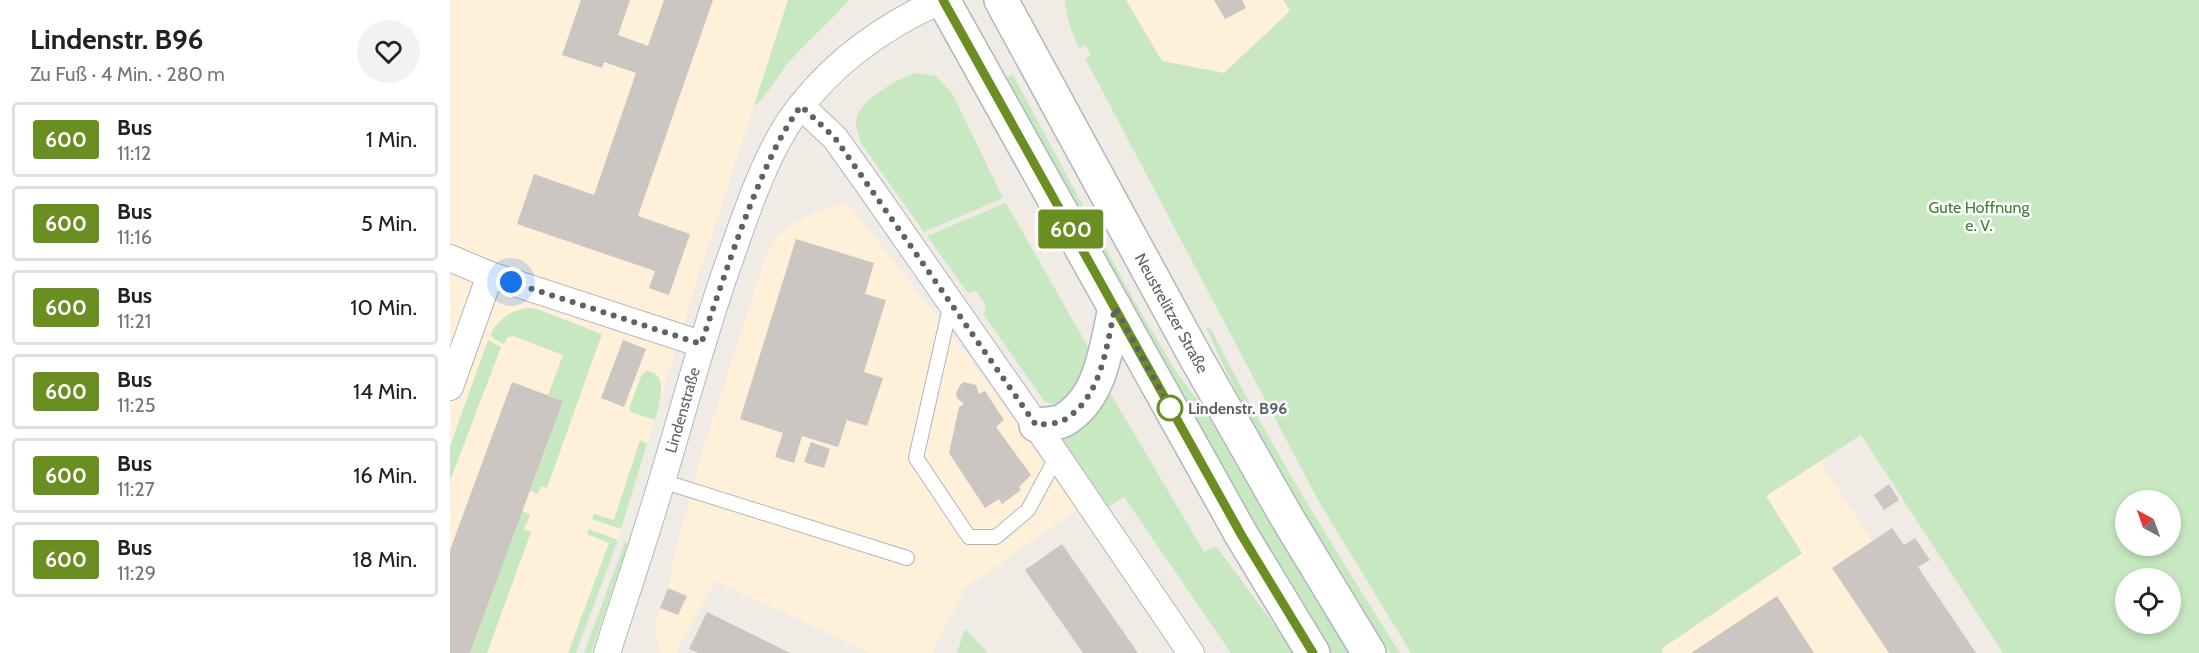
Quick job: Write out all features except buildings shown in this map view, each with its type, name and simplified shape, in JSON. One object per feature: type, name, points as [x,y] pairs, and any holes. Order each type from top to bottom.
[{"type":"main road","points":[[942,0],[1242,536],[1313,653]]},
{"type":"main road","name":"Neustrelitzer Straße","points":[[1001,0],[1195,356],[1286,516],[1369,653]]},
{"type":"main road","points":[[1036,425],[1063,421],[1082,405],[1099,378],[1115,308]]},
{"type":"street","name":"Lindenstraße","points":[[607,653],[662,481],[701,344],[741,230],[781,136],[801,106],[822,82],[873,37],[909,15],[942,0]]},
{"type":"street","points":[[801,106],[835,138],[1036,425],[1191,653]]},
{"type":"street","points":[[450,258],[490,275],[701,344]]},
{"type":"street","points":[[450,387],[490,275]]},
{"type":"lane","points":[[951,303],[916,458],[969,537],[996,537],[1028,510],[1057,456]]},
{"type":"lane","points":[[662,481],[907,558]]},
{"type":"shaded area","points":[[450,0],[788,0],[696,284],[618,540],[576,653],[450,653]]},
{"type":"shaded area","points":[[1126,0],[1283,0],[1290,11],[1224,73],[1162,61]]},
{"type":"shaded area","points":[[846,201],[966,353],[1077,510],[966,587],[932,653],[871,653],[715,581],[676,653],[661,653],[656,636],[656,621],[668,588],[697,469],[765,257],[778,235],[795,221]]},
{"type":"shaded area","points":[[1820,461],[1873,541],[1861,549],[1930,653],[1658,653],[1802,554],[1766,496]]},
{"type":"green space","points":[[788,0],[849,0],[789,62],[754,106]]},
{"type":"green space","name":"Gute Hoffnung e. V.","points":[[1065,0],[1126,0],[1162,61],[1224,73],[1290,11],[1283,0],[2199,0],[2199,653],[2003,653],[1861,435],[1766,496],[1802,553],[1661,649],[1663,653],[1411,653],[1318,500],[1085,58],[1091,55],[1085,45],[1079,48],[1070,25]]},
{"type":"green space","points":[[916,73],[936,76],[952,93],[1003,198],[924,232],[861,143],[856,123],[857,116],[866,102],[891,84]]},
{"type":"green space","points":[[1013,75],[1133,299],[1177,373],[1204,409],[1269,522],[1350,653],[1331,653],[1257,529],[1127,302],[1006,77]]},
{"type":"green space","points":[[1006,203],[1091,352],[1081,386],[1059,406],[1045,402],[984,315],[986,305],[976,291],[968,293],[927,236]]},
{"type":"green space","points":[[526,308],[537,309],[602,334],[547,488],[541,486],[538,494],[530,491],[563,401],[548,395],[563,355],[513,336],[507,338],[504,344],[493,338],[491,334],[506,316]]},
{"type":"green space","points":[[1206,328],[1211,329],[1278,453],[1400,653],[1390,653],[1291,494]]},
{"type":"green space","points":[[488,340],[501,347],[450,481],[450,446]]},
{"type":"green space","points":[[647,371],[659,377],[661,383],[655,420],[631,412],[629,409],[642,374]]},
{"type":"green space","points":[[1109,391],[1204,552],[1216,546],[1295,653],[1231,653],[1124,497],[1106,508],[1062,441],[1064,435]]},
{"type":"green space","points":[[640,440],[647,444],[621,529],[592,519],[594,514],[614,520]]},
{"type":"green space","points":[[522,511],[530,514],[524,529],[531,532],[487,653],[470,653]]},
{"type":"green space","points":[[589,529],[618,540],[576,653],[568,653],[609,543],[587,534]]},
{"type":"green space","points":[[625,542],[628,544],[591,653],[584,653]]},
{"type":"green space","points":[[965,629],[988,653],[957,653]]},
{"type":"bus line","name":"600","points":[[943,0],[1242,536],[1313,653]]},
{"type":"place","name":"Lindenstr. B96","points":[[1170,408]]},
{"type":"route","points":[[511,282],[701,344],[741,230],[769,160],[781,136],[801,106],[835,138],[1036,425],[1063,421],[1082,405],[1099,378],[1115,308],[1173,413],[1170,408]]}]
